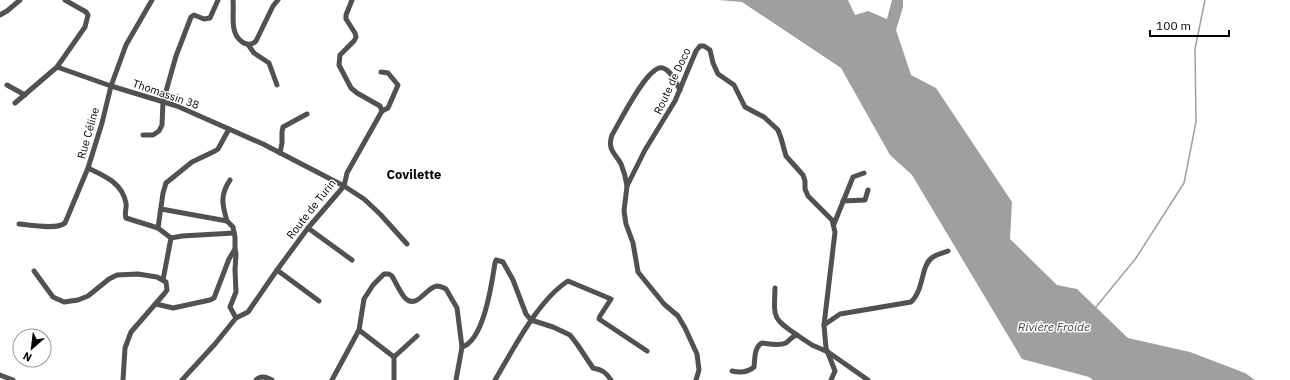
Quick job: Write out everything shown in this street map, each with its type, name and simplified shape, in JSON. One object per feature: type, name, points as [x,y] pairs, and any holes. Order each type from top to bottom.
[{"type":"street","points":[[0,15],[7,12],[20,0]]},
{"type":"street","points":[[15,103],[58,67],[85,27],[88,15],[86,12],[65,0]]},
{"type":"street","name":"Rue Céline","points":[[152,0],[126,45],[111,86],[102,123],[88,168],[113,181],[120,188],[126,204],[126,218],[158,228],[171,238]]},
{"type":"street","points":[[143,135],[153,135],[162,125],[164,102],[176,56],[190,17],[194,15],[204,19],[210,18],[218,0]]},
{"type":"street","points":[[233,0],[234,29],[243,43],[249,46],[254,53],[269,63],[277,85]]},
{"type":"street","points":[[249,46],[256,41],[273,6],[278,0]]},
{"type":"street","points":[[352,0],[346,15],[346,19],[356,37],[340,55],[339,65],[351,88],[380,106],[382,110]]},
{"type":"street","name":"Route de Doco","points":[[696,380],[699,370],[697,354],[678,316],[664,304],[638,272],[633,243],[626,224],[624,211],[627,186],[645,150],[669,112],[700,46],[710,50],[713,63],[718,74],[734,85],[745,107],[764,118],[778,130],[786,156],[803,175],[805,189],[808,196],[832,220],[834,224]]},
{"type":"street","name":"Thomassin 38","points":[[58,67],[111,86],[178,106],[263,144],[344,186],[364,199],[380,214],[407,244]]},
{"type":"street","points":[[627,186],[621,165],[612,150],[610,142],[612,135],[637,92],[654,70],[663,68],[668,72],[680,90]]},
{"type":"street","name":"Route de Turin","points":[[182,380],[215,344],[236,318],[248,312],[276,270],[308,228],[344,186],[347,173],[382,110],[388,108],[398,86],[390,74],[381,72]]},
{"type":"street","points":[[7,84],[25,95]]},
{"type":"street","points":[[280,153],[283,127],[307,114]]},
{"type":"street","points":[[158,228],[160,209],[166,183],[192,162],[218,149],[229,129]]},
{"type":"street","points":[[19,224],[56,227],[63,225],[68,220],[88,168]]},
{"type":"street","points":[[831,380],[835,371],[826,348],[824,325],[835,232],[834,224],[853,177],[864,173]]},
{"type":"street","points":[[227,222],[223,209],[223,194],[230,180]]},
{"type":"street","points":[[843,201],[865,200],[868,190]]},
{"type":"street","points":[[160,209],[227,222],[233,227],[236,249],[234,270],[236,292],[230,307],[236,318]]},
{"type":"street","points":[[308,228],[352,260]]},
{"type":"street","points":[[163,280],[171,238],[191,235],[234,233]]},
{"type":"street","points":[[156,304],[173,308],[214,298],[229,259],[236,249]]},
{"type":"street","points":[[824,325],[840,314],[911,302],[920,291],[926,264],[932,257],[948,251]]},
{"type":"street","points":[[462,347],[466,346],[478,329],[485,311],[496,260],[503,262],[513,280],[526,314],[531,320],[553,327],[570,335],[593,368],[602,370],[611,380]]},
{"type":"street","points":[[276,270],[320,301]]},
{"type":"street","points":[[34,271],[54,297],[64,302],[78,300],[88,296],[109,279],[117,275],[133,273],[157,277],[166,282],[167,290],[131,332],[125,348],[123,380]]},
{"type":"street","points":[[332,380],[359,330],[364,299],[373,285],[384,274],[389,274],[392,276],[405,298],[410,302],[416,301],[430,289],[438,286],[446,289],[457,308],[462,347],[456,380]]},
{"type":"street","points":[[495,380],[531,320],[558,287],[568,281],[611,299],[599,319],[647,351]]},
{"type":"street","points":[[775,288],[774,313],[778,321],[812,345],[828,352],[868,380]]},
{"type":"street","points":[[359,330],[394,357]]},
{"type":"street","points":[[732,371],[743,373],[754,368],[757,347],[759,344],[783,344],[797,335]]},
{"type":"street","points":[[394,380],[394,357],[417,336]]},
{"type":"street","points":[[0,376],[13,380]]},
{"type":"street","points":[[256,380],[259,377],[266,376],[272,380]]},
{"type":"water","name":"Rivière Froide","points":[[718,0],[848,0],[855,15],[868,11],[887,19],[892,0],[903,0],[903,7],[896,30],[911,75],[936,88],[1012,202],[1010,239],[1057,285],[1077,289],[1128,338],[1190,352],[1245,373],[1255,380],[1093,380],[1089,377],[1022,359],[912,175],[890,155],[841,68],[742,2]]},
{"type":"waterway","points":[[1096,307],[1136,258],[1184,183],[1196,122],[1195,49],[1205,0]]},
{"type":"district","name":"Covilette","points":[[414,174]]}]
